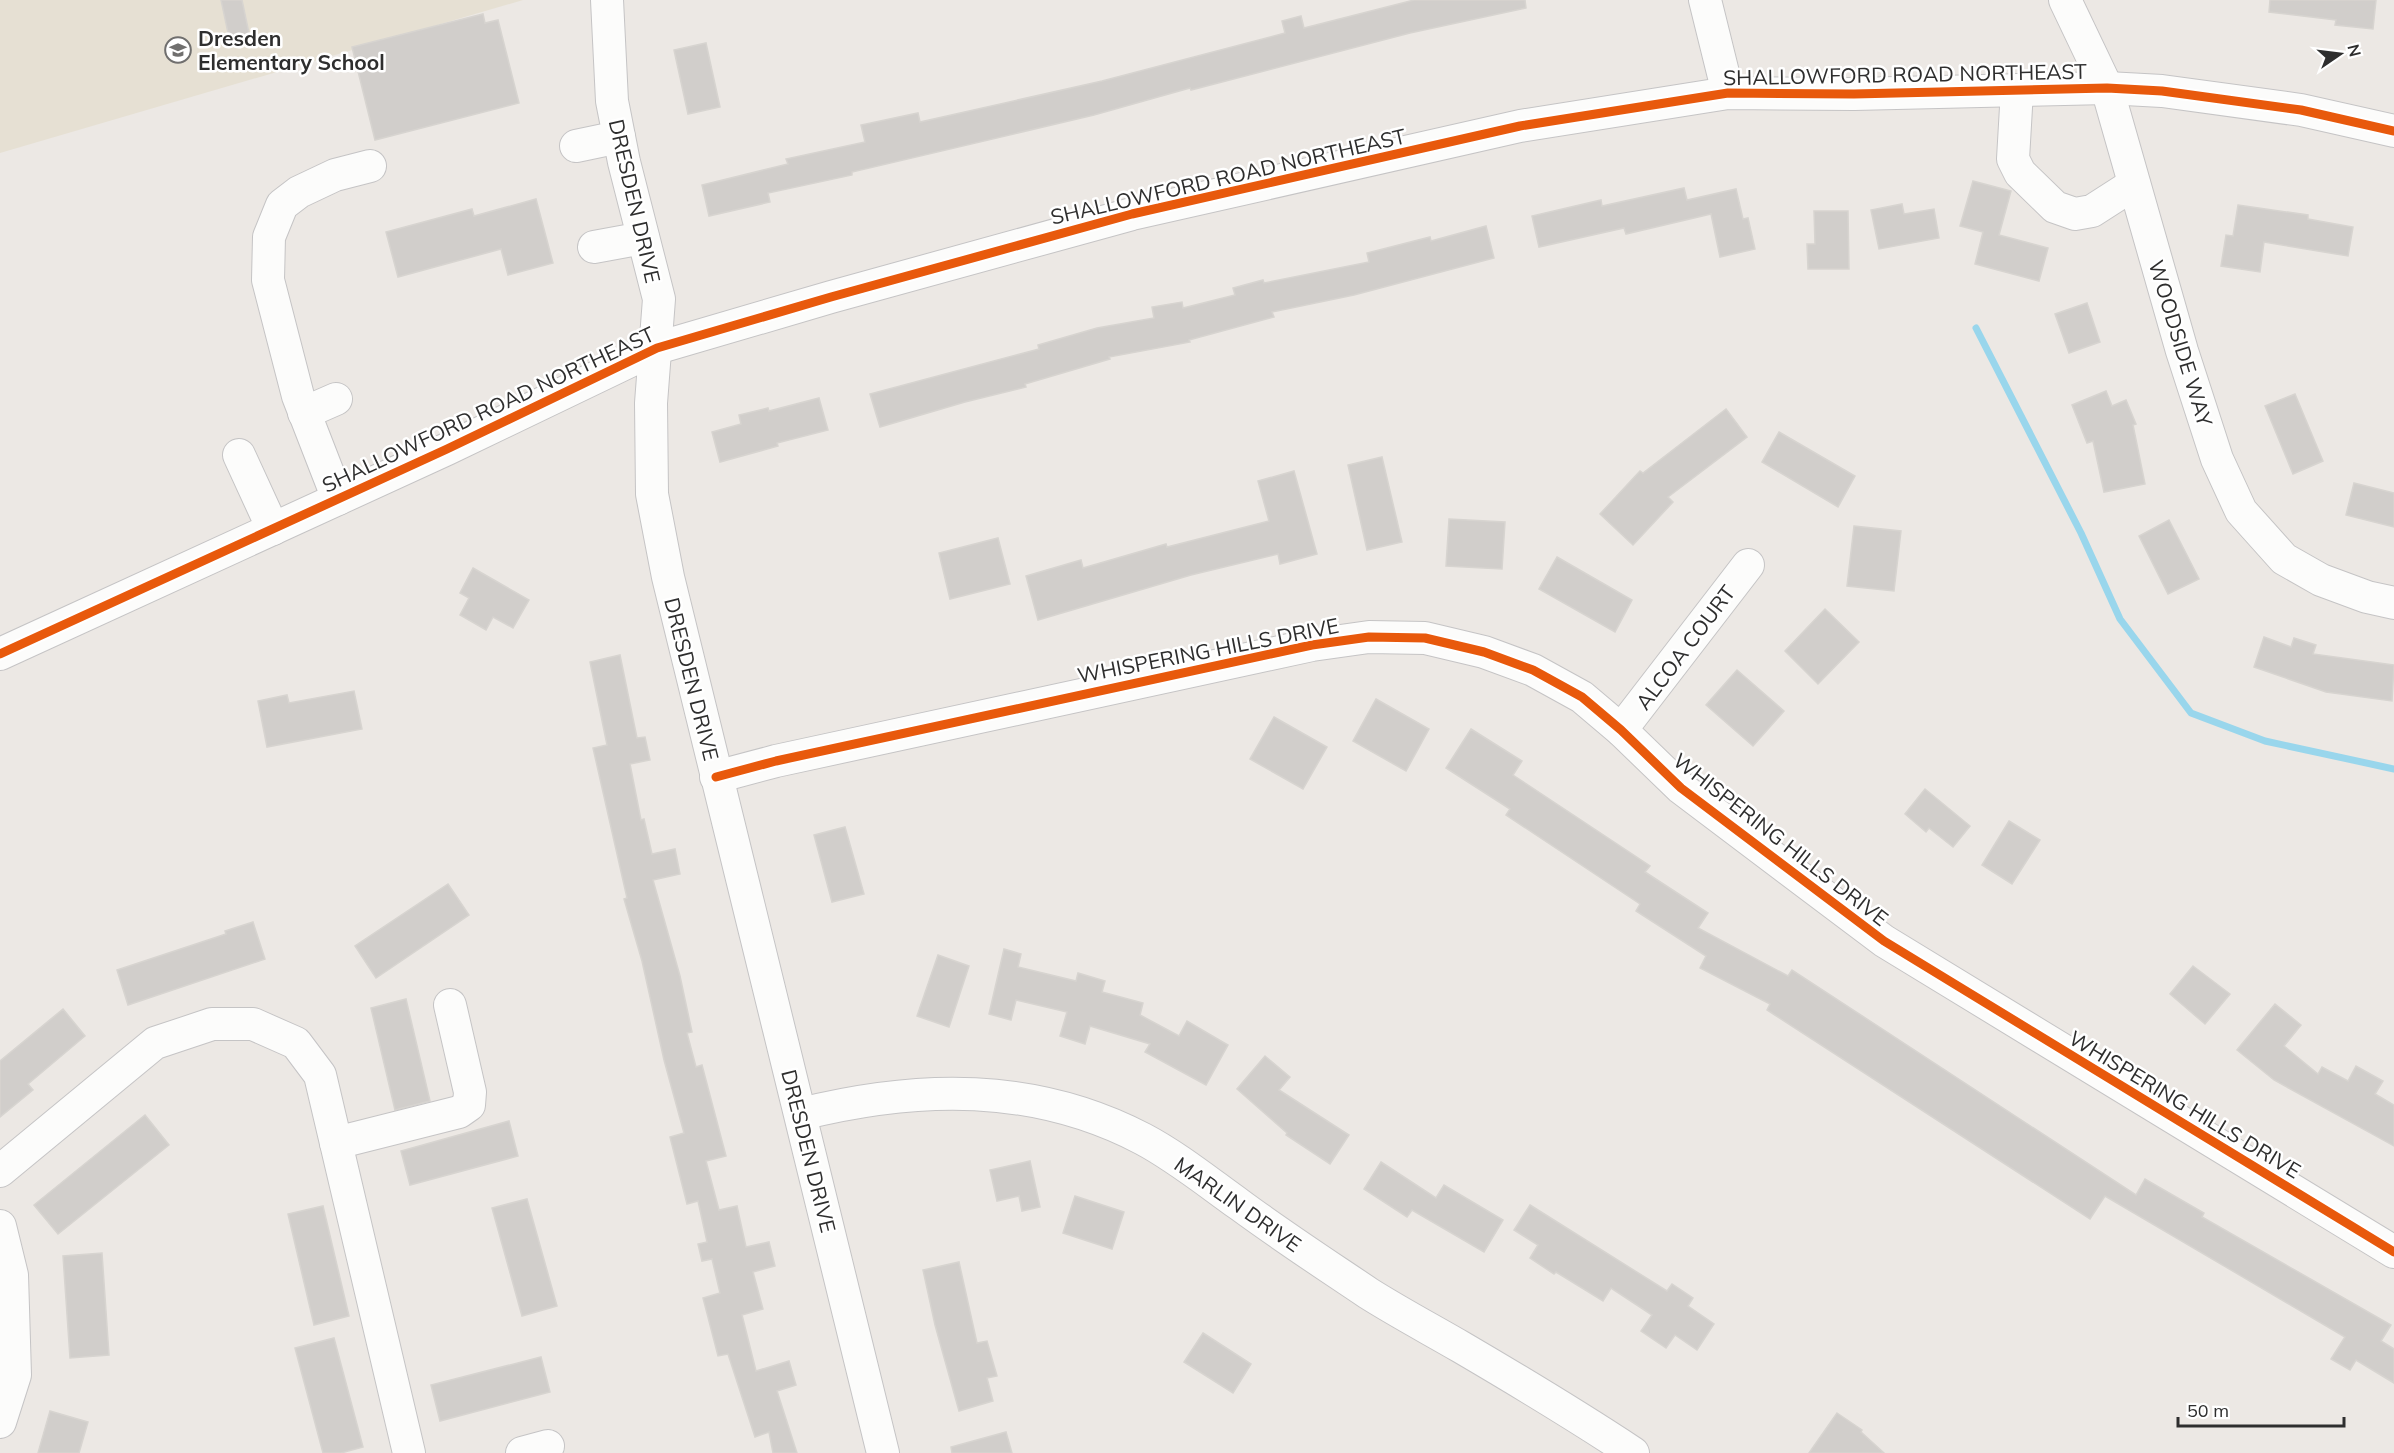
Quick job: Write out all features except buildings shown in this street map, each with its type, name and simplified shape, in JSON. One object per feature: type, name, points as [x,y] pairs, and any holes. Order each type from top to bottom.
[{"type":"street","name":"DRESDEN DRIVE","points":[[607,0],[612,101],[659,299],[651,403],[652,494],[668,578],[884,1453]]},
{"type":"street","points":[[1705,0],[1728,93]]},
{"type":"street","name":"WOODSIDE WAY","points":[[2065,0],[2107,88],[2182,351],[2217,459],[2241,511],[2284,559],[2321,580],[2367,597],[2394,603]]},
{"type":"street","name":"SHALLOWFORD ROAD NORTHEAST","points":[[0,654],[338,499],[657,348],[831,297],[1132,214],[1520,126],[1728,93],[1854,94],[2107,88],[2162,91],[2301,110],[2394,130]]},
{"type":"street","points":[[2017,90],[2013,159],[2020,173],[2055,207],[2075,214],[2092,211],[2134,184]]},
{"type":"street","points":[[576,146],[619,137]]},
{"type":"street","points":[[338,499],[298,396],[268,280],[269,237],[282,206],[299,192],[335,174],[370,166]]},
{"type":"street","points":[[594,247],[644,238]]},
{"type":"street","points":[[304,413],[336,399]]},
{"type":"street","points":[[239,455],[273,529]]},
{"type":"street","name":"ALCOA COURT","points":[[1621,730],[1748,565]]},
{"type":"street","name":"WHISPERING HILLS DRIVE","points":[[716,777],[776,760],[1301,647],[1369,638],[1425,638],[1484,652],[1533,670],[1582,697],[1621,730],[1680,788],[1884,941],[2394,1252]]},
{"type":"street","points":[[336,1143],[459,1112],[469,1105],[470,1092],[450,1005]]},
{"type":"street","points":[[0,1171],[155,1043],[212,1024],[253,1024],[296,1043],[321,1075],[409,1453]]},
{"type":"street","name":"MARLIN DRIVE","points":[[801,1114],[860,1101],[964,1092],[1007,1095],[1048,1102],[1094,1116],[1145,1140],[1283,1237],[1371,1295],[1493,1366],[1633,1453]]},
{"type":"street","points":[[0,1226],[12,1275],[15,1375],[0,1422]]},
{"type":"shaded area","name":"Dresden Elementary School","points":[[0,0],[523,0],[0,153]]},
{"type":"waterway","points":[[1976,328],[2081,533],[2120,619],[2191,713],[2265,741],[2394,769]]},
{"type":"cycle path","points":[[0,654],[447,449],[657,348],[831,297],[1132,214],[1520,126],[1728,93],[1854,94],[2107,88],[2162,91],[2301,110],[2394,131]]},
{"type":"cycle path","points":[[716,777],[776,761],[1312,645],[1369,637],[1425,638],[1484,652],[1533,670],[1582,697],[1621,730],[1681,788],[1884,941],[2394,1252]]},
{"type":"place","name":"Dresden Elementary School","points":[[178,50]]}]
